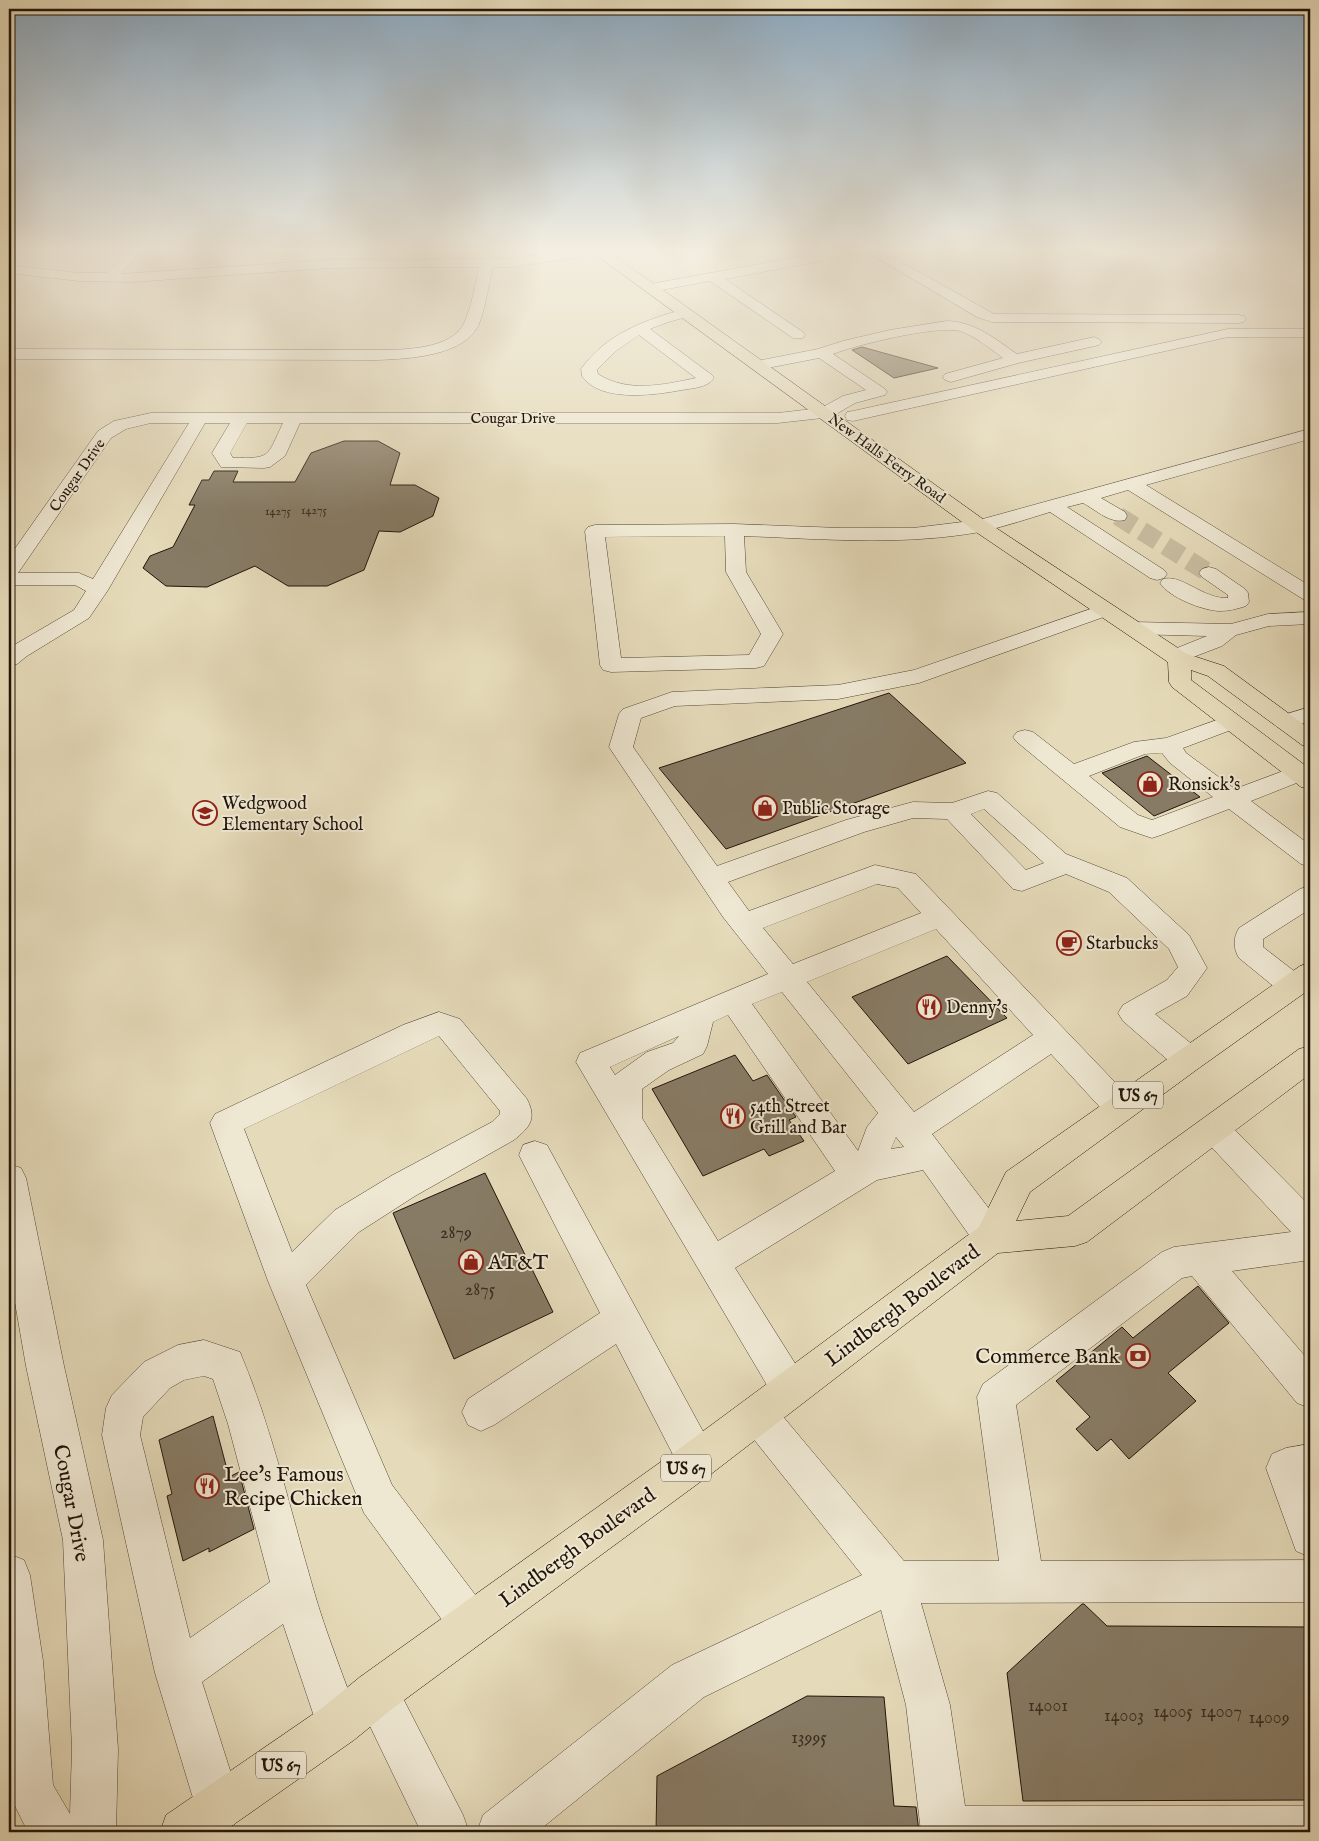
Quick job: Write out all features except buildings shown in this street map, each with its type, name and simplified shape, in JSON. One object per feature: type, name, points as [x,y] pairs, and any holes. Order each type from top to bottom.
[{"type":"main road","name":"New Halls Ferry Road","points":[[721,338],[980,526],[1177,658],[1216,671],[1310,740]]},
{"type":"main road","points":[[1177,658],[1180,682],[1305,777]]},
{"type":"main road","name":"Lindbergh Boulevard","points":[[200,1823],[697,1460],[991,1238],[1018,1182],[1188,1059],[1302,980]]},
{"type":"main road","name":"Lindbergh Boulevard","points":[[991,1238],[1075,1231],[1310,1058]]},
{"type":"street","points":[[9,354],[396,354],[421,351],[454,342],[459,338]]},
{"type":"street","points":[[625,338],[600,356],[589,369],[590,376],[599,384],[639,391],[664,389],[706,378],[652,338]]},
{"type":"street","points":[[758,364],[822,353],[832,348],[879,338]]},
{"type":"street","points":[[982,338],[1015,360]]},
{"type":"street","name":"Cougar Drive","points":[[9,572],[91,456],[104,434],[120,424],[134,420],[151,418],[830,417],[1205,338]]},
{"type":"street","points":[[936,380],[1094,342]]},
{"type":"street","points":[[822,353],[879,392]]},
{"type":"street","points":[[830,417],[849,399],[898,388]]},
{"type":"street","points":[[9,659],[18,651],[82,614],[200,418]]},
{"type":"street","points":[[241,418],[221,453],[227,463],[264,463],[276,456],[294,418]]},
{"type":"street","points":[[726,530],[736,572],[772,634],[756,661],[611,665],[595,532],[726,530],[840,534],[913,534],[980,526],[1310,434]]},
{"type":"street","points":[[1131,484],[1310,595]]},
{"type":"street","points":[[1085,496],[1118,516]]},
{"type":"street","points":[[1051,505],[1184,592],[1211,604],[1226,606],[1239,602],[1238,593],[1209,573]]},
{"type":"street","points":[[9,579],[79,579],[98,590]]},
{"type":"street","points":[[991,1238],[913,1133],[744,924],[621,747],[631,714],[672,700],[838,692],[919,676],[1104,610]]},
{"type":"street","points":[[1132,628],[1232,630],[1268,620],[1310,618]]},
{"type":"street","points":[[1177,658],[1214,642],[1232,630]]},
{"type":"street","points":[[9,632],[53,631]]},
{"type":"street","points":[[1285,722],[1310,714]]},
{"type":"street","points":[[1071,774],[1142,747],[1169,745],[1231,722]]},
{"type":"street","points":[[1025,737],[1129,821],[1152,829],[1231,798],[1305,777]]},
{"type":"street","points":[[1169,745],[1178,758],[1310,858]]},
{"type":"street","points":[[711,878],[855,826],[913,810],[954,811],[988,799],[1057,860],[1118,885],[1180,942],[1193,968],[1177,988],[1134,1013],[1188,1059]]},
{"type":"street","points":[[954,811],[1022,882],[1066,864]]},
{"type":"street","points":[[744,924],[875,874],[907,882],[1120,1108]]},
{"type":"street","points":[[1302,980],[1249,951],[1249,935],[1310,896]]},
{"type":"street","points":[[790,1389],[591,1062],[733,1000],[789,979],[940,916]]},
{"type":"street","points":[[733,1000],[863,1172]]},
{"type":"street","points":[[626,1120],[627,1083],[658,1061],[692,1046],[700,1015]]},
{"type":"street","points":[[286,1281],[347,1221],[403,1186],[504,1131],[516,1120],[516,1108],[449,1027],[439,1024],[414,1033],[226,1123],[286,1281],[378,1499],[472,1624]]},
{"type":"street","points":[[712,1263],[863,1172],[913,1133],[1054,1036]]},
{"type":"street","points":[[1214,1129],[1310,1230]]},
{"type":"street","points":[[863,1172],[878,1137],[913,1133]]},
{"type":"street","points":[[535,1155],[697,1460]]},
{"type":"street","name":"Cougar Drive","points":[[9,1178],[48,1385],[83,1540],[95,1749],[93,1832]]},
{"type":"street","points":[[1023,1582],[996,1397],[1174,1263],[1310,1246]]},
{"type":"street","points":[[1200,1260],[1310,1390]]},
{"type":"street","points":[[481,1412],[622,1319]]},
{"type":"street","points":[[200,1823],[177,1673],[121,1435],[126,1408],[157,1375],[178,1363],[204,1358],[227,1365],[247,1424],[293,1591],[338,1724]]},
{"type":"street","points":[[757,1414],[894,1582],[928,1705],[944,1831],[1310,1830]]},
{"type":"street","points":[[1310,1464],[1286,1468],[1310,1537]]},
{"type":"street","points":[[9,1575],[21,1661],[30,1790],[54,1832]]},
{"type":"street","points":[[500,1832],[688,1681],[894,1582],[1310,1581]]},
{"type":"street","points":[[177,1673],[293,1591]]},
{"type":"street","points":[[376,1693],[446,1832]]},
{"type":"tunnel","points":[[1118,516],[1209,573]]},
{"type":"place","name":"Ronsick's","points":[[1150,784]]},
{"type":"place","name":"Public Storage","points":[[765,808]]},
{"type":"place","name":"Wedgwood Elementary School","points":[[205,813]]},
{"type":"place","name":"Starbucks","points":[[1069,943]]},
{"type":"place","name":"Denny's","points":[[929,1007]]},
{"type":"place","name":"54th Street Grill and Bar","points":[[733,1116]]},
{"type":"place","name":"AT&T","points":[[471,1262]]},
{"type":"place","name":"Commerce Bank","points":[[1138,1356]]},
{"type":"place","name":"Lee's Famous Recipe Chicken","points":[[207,1486]]}]
